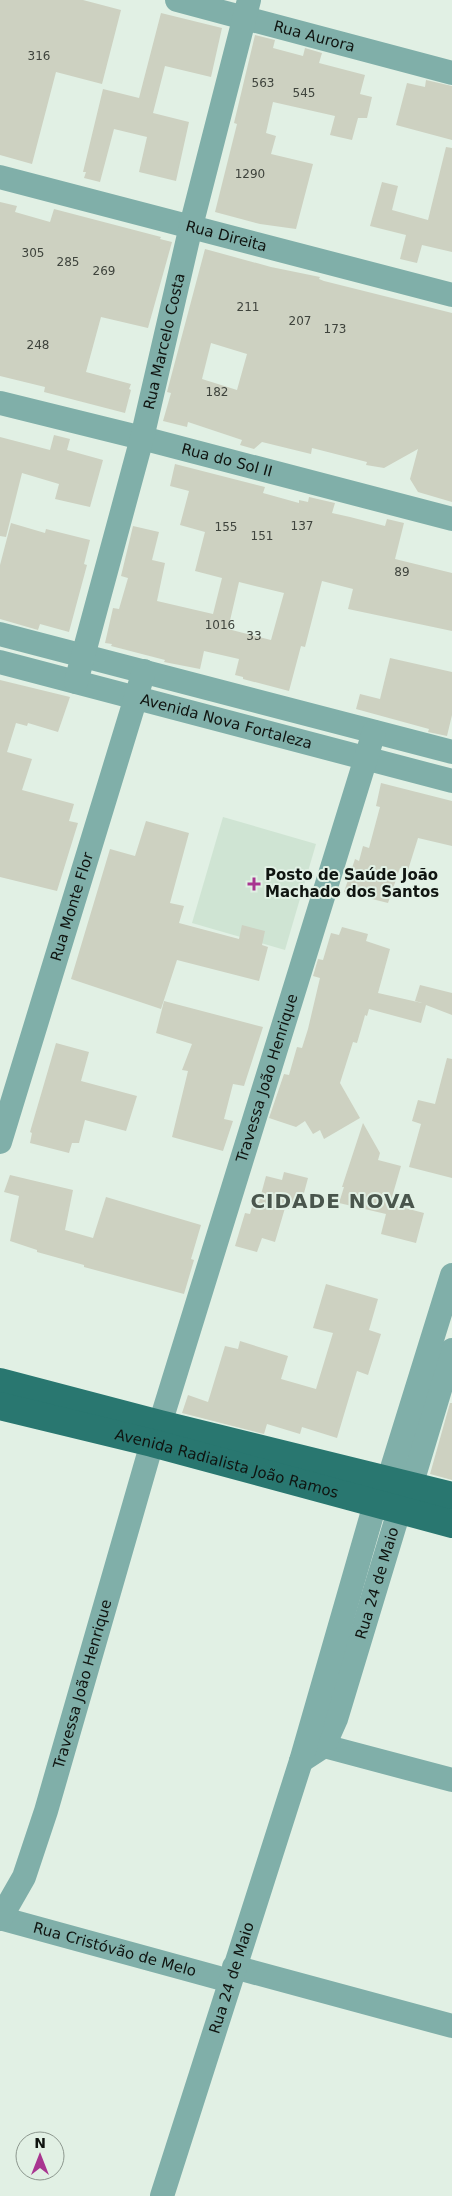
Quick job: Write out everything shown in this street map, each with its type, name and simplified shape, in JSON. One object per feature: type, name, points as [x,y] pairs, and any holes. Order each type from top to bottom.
[{"type":"main road","name":"Avenida Radialista João Ramos","points":[[0,1382],[387,1508],[452,1524]]},
{"type":"main road","name":"Avenida Radialista João Ramos","points":[[0,1406],[156,1434],[400,1483],[452,1496]]},
{"type":"street","name":"Rua Aurora","points":[[177,0],[247,9],[452,72]]},
{"type":"street","name":"Rua Marcelo Costa","points":[[76,682],[142,438],[191,226],[247,9]]},
{"type":"street","name":"Rua Direita","points":[[0,177],[452,295]]},
{"type":"street","name":"Rua do Sol II","points":[[0,403],[452,519]]},
{"type":"street","name":"Avenida Nova Fortaleza","points":[[0,634],[452,752]]},
{"type":"street","name":"Avenida Nova Fortaleza","points":[[0,662],[452,780]]},
{"type":"street","name":"Rua Monte Flor","points":[[0,1142],[144,671]]},
{"type":"street","name":"Travessa João Henrique","points":[[0,1919],[24,1877],[43,1819],[156,1434],[374,732]]},
{"type":"street","name":"Rua 24 de Maio","points":[[165,2195],[232,1974],[301,1761],[387,1508],[400,1483],[428,1391],[452,1275]]},
{"type":"street","name":"Rua 24 de Maio","points":[[428,1391],[452,1350]]},
{"type":"street","name":"Rua 24 de Maio","points":[[324,1746],[336,1719],[387,1508]]},
{"type":"street","points":[[301,1761],[324,1746],[452,1780]]},
{"type":"street","name":"Rua Cristóvão de Melo","points":[[0,1919],[452,2026]]},
{"type":"shaded area","name":"Posto de Saúde João Machado dos Santos","points":[[223,817],[316,844],[285,950],[192,923]]},
{"type":"building","points":[[0,0],[83,0],[121,10],[102,84],[56,72],[32,164],[0,155]]},
{"type":"building","points":[[161,13],[222,28],[211,77],[165,66],[153,113],[189,122],[176,181],[139,172],[147,137],[114,129],[100,182],[84,178],[86,172],[83,172],[103,89],[139,98]]},
{"type":"building","points":[[255,35],[275,40],[273,48],[303,56],[305,48],[322,53],[319,63],[365,75],[360,94],[372,97],[367,118],[358,118],[352,140],[330,135],[335,116],[273,102],[266,133],[276,136],[271,154],[313,164],[296,229],[260,224],[215,212],[237,124],[234,123]]},
{"type":"building","points":[[426,80],[452,86],[452,140],[396,125],[407,83],[425,87]]},
{"type":"building","points":[[446,147],[452,148],[452,252],[422,245],[417,263],[400,259],[406,235],[370,226],[382,182],[398,186],[392,210],[428,220]]},
{"type":"building","points":[[0,202],[17,206],[15,212],[50,222],[54,209],[161,237],[160,239],[172,242],[148,328],[101,317],[86,372],[131,384],[125,413],[44,392],[45,387],[0,376]]},
{"type":"building","points":[[205,249],[271,267],[320,277],[319,279],[324,281],[452,313],[452,502],[418,492],[410,479],[418,449],[384,468],[366,465],[367,462],[312,448],[311,454],[262,442],[254,449],[240,445],[242,440],[188,422],[187,427],[163,421],[171,393],[167,392]],"holes":[[[211,343],[247,354],[237,390],[202,379]]]},
{"type":"building","points":[[54,435],[70,439],[67,450],[103,460],[90,507],[55,499],[59,484],[22,473],[6,537],[0,536],[0,437],[50,450]]},
{"type":"building","points":[[175,464],[265,487],[263,493],[299,503],[299,500],[308,502],[309,497],[335,503],[332,513],[385,526],[387,519],[404,523],[395,559],[452,573],[452,631],[348,609],[353,589],[322,581],[305,647],[301,646],[289,691],[243,679],[243,677],[235,675],[239,659],[204,651],[200,669],[164,662],[165,660],[105,643],[113,608],[119,609],[128,578],[121,576],[133,526],[159,532],[152,560],[165,563],[157,601],[213,614],[222,578],[195,571],[205,532],[180,525],[189,491],[170,486]],"holes":[[[239,582],[284,593],[271,640],[228,629]]]},
{"type":"building","points":[[11,523],[45,533],[46,529],[90,540],[84,564],[87,565],[69,632],[40,624],[38,630],[0,619],[0,565]]},
{"type":"building","points":[[390,658],[452,672],[452,715],[447,736],[428,732],[429,729],[356,709],[360,694],[380,699]]},
{"type":"building","points":[[0,680],[70,697],[58,732],[28,723],[27,726],[16,723],[7,752],[32,759],[22,790],[74,804],[69,821],[78,823],[57,891],[0,877]]},
{"type":"building","points":[[381,783],[452,801],[452,846],[418,838],[408,870],[400,868],[388,903],[344,892],[355,859],[359,861],[363,846],[369,848],[380,807],[376,806]]},
{"type":"building","points":[[146,821],[189,833],[170,903],[184,906],[179,923],[239,939],[242,925],[265,931],[262,945],[268,947],[259,981],[177,960],[161,1009],[71,979],[110,849],[135,856]]},
{"type":"building","points":[[342,927],[368,934],[366,941],[390,949],[378,993],[422,1003],[415,1001],[420,985],[452,993],[452,1015],[426,1005],[421,1023],[369,1009],[367,1016],[365,1015],[357,1043],[353,1042],[340,1083],[360,1118],[324,1139],[320,1130],[313,1134],[305,1121],[296,1127],[269,1118],[284,1074],[289,1075],[297,1047],[302,1048],[308,1029],[320,978],[313,976],[318,959],[323,960],[331,933],[339,935]]},
{"type":"building","points":[[164,1001],[263,1027],[244,1086],[233,1084],[224,1119],[233,1121],[223,1151],[172,1137],[188,1071],[182,1070],[192,1044],[156,1033]]},
{"type":"building","points":[[56,1043],[89,1052],[81,1081],[137,1096],[126,1131],[85,1120],[79,1143],[72,1143],[69,1153],[30,1143],[32,1133],[30,1132]]},
{"type":"building","points":[[447,1058],[452,1059],[452,1178],[409,1167],[421,1124],[412,1121],[418,1100],[435,1104]]},
{"type":"building","points":[[363,1123],[380,1153],[378,1160],[401,1166],[390,1204],[424,1213],[416,1243],[381,1234],[386,1214],[339,1203],[344,1187],[342,1187]]},
{"type":"building","points":[[284,1172],[308,1178],[300,1208],[289,1206],[289,1209],[285,1208],[275,1242],[262,1238],[257,1252],[235,1246],[245,1213],[250,1214],[254,1200],[259,1202],[266,1176],[282,1180]]},
{"type":"building","points":[[10,1175],[73,1190],[65,1230],[93,1238],[106,1197],[201,1225],[191,1259],[194,1260],[184,1294],[84,1267],[84,1265],[37,1252],[37,1250],[10,1241],[19,1196],[4,1192]]},
{"type":"building","points":[[326,1284],[378,1299],[369,1330],[381,1334],[368,1375],[357,1371],[337,1438],[302,1427],[300,1434],[267,1424],[264,1434],[182,1413],[188,1395],[208,1402],[225,1346],[238,1349],[240,1341],[288,1356],[281,1379],[316,1389],[333,1333],[313,1328]]},
{"type":"building","points":[[450,1403],[452,1403],[452,1480],[430,1474]]},
{"type":"place","name":"Posto de Saúde João Machado dos Santos","points":[[254,884]]},
{"type":"district","name":"CIDADE NOVA","points":[[333,1201]]}]
